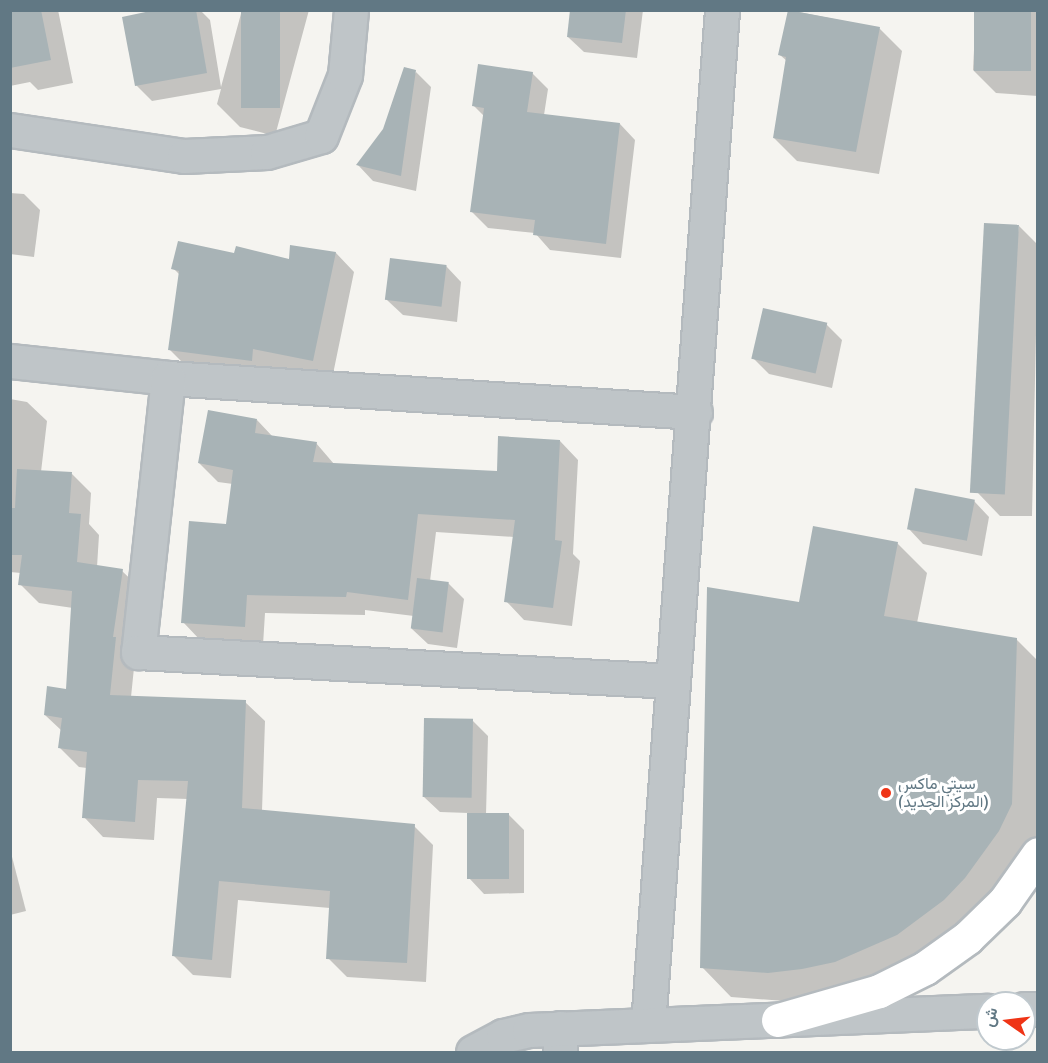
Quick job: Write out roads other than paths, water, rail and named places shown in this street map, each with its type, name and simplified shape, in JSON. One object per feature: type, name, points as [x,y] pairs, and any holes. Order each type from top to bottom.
[{"type":"main road","points":[[778,1020],[879,991],[925,968],[967,938],[1005,901],[1038,854]]},
{"type":"street","points":[[10,130],[184,156],[267,152],[321,136],[345,75],[351,10]]},
{"type":"street","points":[[648,1025],[672,681],[695,412],[722,10]]},
{"type":"street","points":[[10,361],[168,378],[695,412]]},
{"type":"street","points":[[168,378],[138,652],[672,681]]},
{"type":"street","points":[[473,1053],[503,1044],[560,1040],[648,1025],[976,1012]]},
{"type":"place","name":"سيتي ماكس (المركز الجديد)","points":[[886,793]]}]
